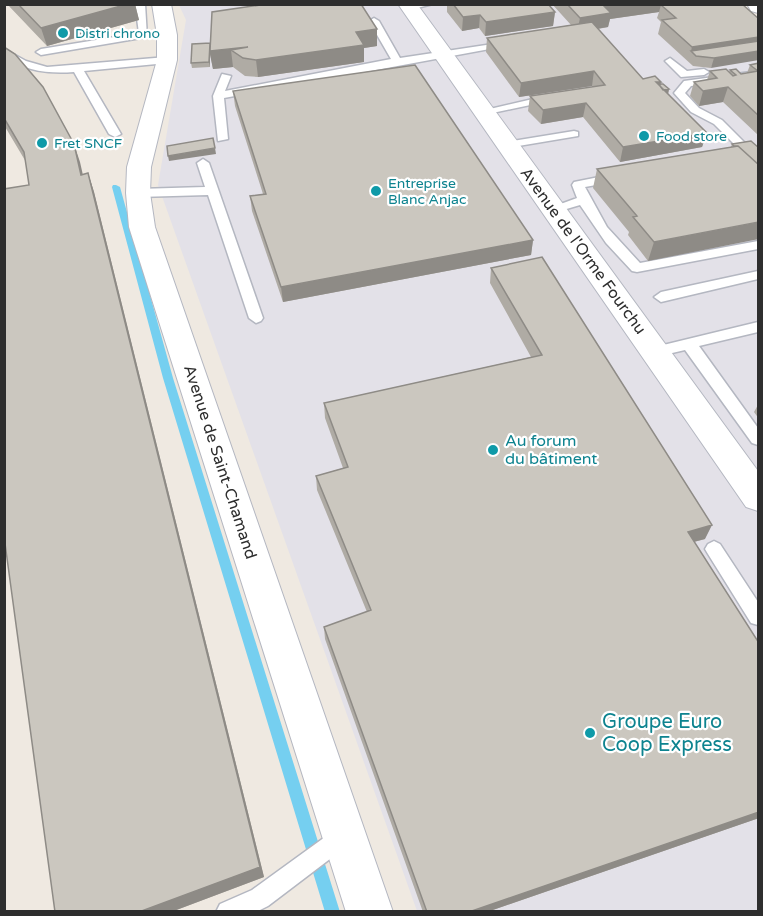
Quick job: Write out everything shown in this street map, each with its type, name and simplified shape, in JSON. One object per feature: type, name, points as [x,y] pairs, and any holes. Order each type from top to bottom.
[{"type":"street","name":"Avenue de Saint-Chamand","points":[[161,4],[167,35],[167,60],[139,167],[138,193],[142,226],[370,912]]},
{"type":"street","name":"Avenue de l'Orme Fourchu","points":[[415,5],[440,50],[483,112],[759,497]]},
{"type":"lane","points":[[41,52],[144,35],[140,4]]},
{"type":"lane","points":[[374,21],[397,61]]},
{"type":"lane","points":[[218,96],[397,61],[440,50],[516,39]]},
{"type":"lane","points":[[4,52],[25,66],[50,71],[167,60]]},
{"type":"lane","points":[[670,61],[685,75],[759,63]]},
{"type":"lane","points":[[77,69],[115,134]]},
{"type":"lane","points":[[743,147],[718,122],[695,110],[679,93],[688,83],[759,74]]},
{"type":"lane","points":[[222,139],[218,96],[226,76]]},
{"type":"lane","points":[[483,112],[559,96]]},
{"type":"lane","points":[[507,145],[574,134]]},
{"type":"lane","points":[[202,163],[256,318]]},
{"type":"lane","points":[[625,177],[578,185],[583,200],[616,247],[637,268],[759,244]]},
{"type":"lane","points":[[138,193],[212,191]]},
{"type":"lane","points":[[553,209],[583,200]]},
{"type":"lane","points":[[661,297],[759,275]]},
{"type":"lane","points":[[655,352],[759,327]]},
{"type":"lane","points":[[689,344],[759,439]]},
{"type":"lane","points":[[714,549],[759,617]]},
{"type":"lane","points":[[228,912],[260,898],[344,835]]},
{"type":"shaded area","points":[[740,4],[758,19],[758,911],[417,911],[158,185],[186,20],[179,5]]},
{"type":"building","points":[[18,4],[128,4],[41,28]]},
{"type":"building","points":[[267,4],[361,4],[377,29],[356,32],[364,45],[256,60],[243,58],[231,50],[248,47],[210,51],[212,12]]},
{"type":"building","points":[[453,4],[548,4],[555,12],[486,22],[480,15],[463,17]]},
{"type":"building","points":[[567,4],[618,4],[604,6],[611,13],[580,18]]},
{"type":"building","points":[[742,4],[759,19],[759,37],[692,47],[662,20],[676,18],[661,5]]},
{"type":"building","points":[[592,22],[643,79],[655,76],[661,82],[656,82],[707,133],[623,147],[586,103],[543,110],[530,96],[605,85],[594,71],[521,83],[487,38]]},
{"type":"building","points":[[759,41],[759,51],[714,58],[696,56],[691,51]]},
{"type":"building","points":[[210,43],[209,62],[191,63],[192,44]]},
{"type":"building","points":[[4,47],[15,54],[43,87],[74,144],[81,175],[88,173],[260,867],[139,912],[55,912],[4,536],[4,189],[29,185],[24,152],[4,118]]},
{"type":"building","points":[[759,63],[759,116],[728,87],[703,91],[694,82],[717,78],[710,71],[726,69],[733,76],[736,75],[730,70],[736,69],[741,74],[758,71],[750,65]]},
{"type":"building","name":"Entreprise Blanc Anjac","points":[[415,65],[533,240],[281,287],[250,196],[266,194],[233,91]]},
{"type":"building","points":[[660,84],[663,84],[669,89],[663,90]]},
{"type":"building","points":[[213,138],[215,148],[168,156],[167,146]]},
{"type":"building","points":[[751,141],[759,148],[759,165],[738,146],[732,144]]},
{"type":"building","points":[[738,146],[759,165],[759,222],[654,242],[633,217],[637,216],[597,169]]},
{"type":"building","points":[[542,257],[712,525],[688,532],[759,643],[759,812],[469,912],[427,912],[324,627],[371,610],[316,476],[348,467],[324,403],[542,355],[491,268]]},
{"type":"waterway","points":[[116,187],[168,378],[333,912]]},
{"type":"place","name":"Distri chrono","points":[[63,33]]},
{"type":"place","name":"Food store","points":[[644,136]]},
{"type":"place","name":"Fret SNCF","points":[[42,143]]},
{"type":"place","name":"Entreprise Blanc Anjac","points":[[376,191]]},
{"type":"place","name":"Au forum du bâtiment","points":[[493,450]]},
{"type":"place","name":"Groupe Euro Coop Express","points":[[590,733]]}]
